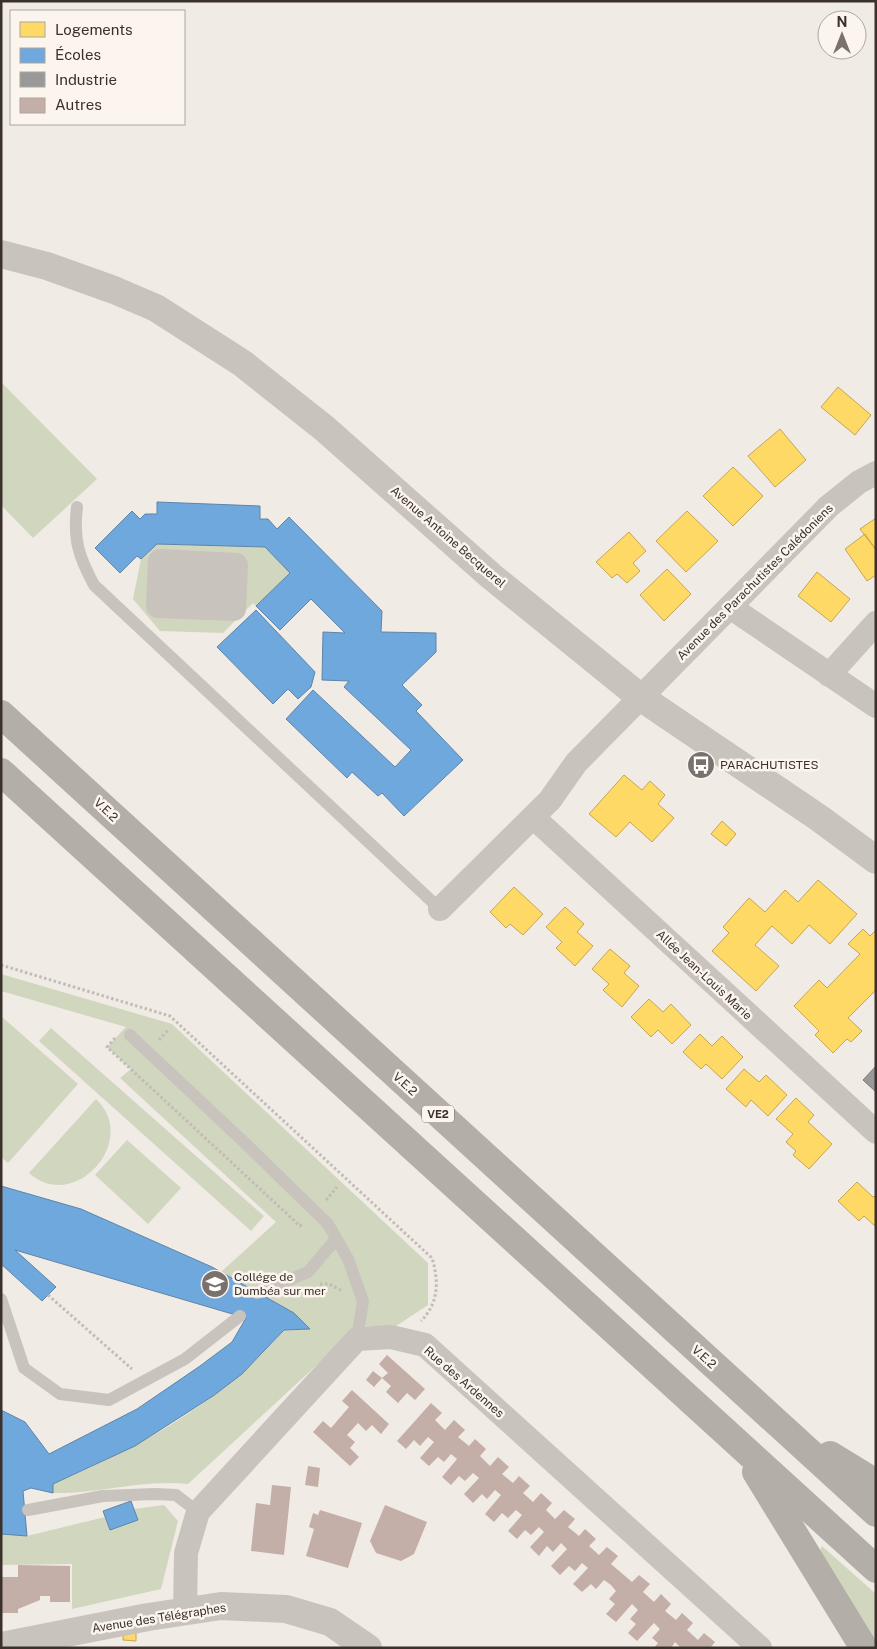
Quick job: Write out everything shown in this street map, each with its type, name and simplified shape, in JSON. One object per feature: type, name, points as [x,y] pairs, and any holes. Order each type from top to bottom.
[{"type":"highway","name":"V.E.2","points":[[1,714],[876,1513]]},
{"type":"highway","points":[[1,772],[876,1569]]},
{"type":"highway","points":[[769,1416],[876,1483]]},
{"type":"highway","points":[[739,1444],[864,1648]]},
{"type":"street","name":"Avenue Antoine Becquerel","points":[[1,254],[46,266],[114,290],[156,308],[242,363],[324,428],[491,576],[640,697],[819,818],[876,860]]},
{"type":"street","name":"Avenue des Parachutistes Calédoniens","points":[[640,697],[829,506],[859,482],[876,473]]},
{"type":"street","points":[[216,586],[174,584],[216,586]]},
{"type":"street","points":[[730,607],[876,706]]},
{"type":"street","points":[[829,675],[876,624]]},
{"type":"street","points":[[440,909],[550,800],[576,764],[640,697]]},
{"type":"street","name":"Allée Jean-Louis Marie","points":[[533,817],[876,1132]]},
{"type":"street","name":"Rue des Ardennes","points":[[357,1339],[391,1337],[425,1345],[760,1648]]},
{"type":"street","points":[[185,1612],[186,1554],[198,1512],[357,1339]]},
{"type":"street","name":"Avenue des Télégraphes","points":[[1,1646],[222,1606],[280,1607],[330,1622],[368,1648]]},
{"type":"lane","points":[[77,507],[75,522],[79,557],[94,585],[440,909]]},
{"type":"lane","points":[[125,1034],[328,1224],[348,1259],[363,1300],[357,1339]]},
{"type":"lane","points":[[257,1293],[308,1272],[336,1239]]},
{"type":"lane","points":[[1,1299],[24,1368],[60,1394],[109,1400],[185,1359],[240,1316]]},
{"type":"lane","points":[[28,1510],[103,1496],[155,1494],[176,1495],[198,1512]]},
{"type":"path","points":[[1,965],[170,1016],[432,1258],[436,1271],[438,1291],[427,1315],[414,1328],[391,1337]]},
{"type":"path","points":[[156,1044],[169,1029]]},
{"type":"path","points":[[125,1034],[107,1047],[300,1226],[307,1218]]},
{"type":"path","points":[[316,1284],[329,1284],[347,1296]]},
{"type":"path","points":[[48,1295],[145,1381]]},
{"type":"green space","points":[[1,382],[97,479],[33,538],[1,505]]},
{"type":"green space","points":[[157,544],[265,547],[290,573],[256,606],[253,603],[223,633],[160,631],[133,599],[141,559]]},
{"type":"green space","points":[[1,974],[172,1024],[428,1263],[428,1305],[396,1326],[359,1326],[188,1484],[154,1483],[70,1493],[53,1493],[53,1484],[117,1455],[178,1420],[207,1400],[235,1379],[284,1330],[310,1329],[294,1313],[221,1272],[276,1222],[120,1078],[131,1069],[107,1047],[126,1027],[1,991]]},
{"type":"green space","points":[[1,1016],[78,1084],[8,1163],[1,1157]]},
{"type":"green space","points":[[51,1028],[264,1216],[251,1231],[39,1041]]},
{"type":"green space","points":[[96,1099],[108,1116],[111,1134],[106,1151],[96,1167],[82,1178],[65,1185],[47,1183],[29,1173]]},
{"type":"green space","points":[[127,1140],[181,1188],[148,1224],[95,1175]]},
{"type":"green space","points":[[164,1505],[178,1521],[161,1589],[72,1609],[72,1564],[1,1565],[1,1534],[27,1536],[105,1517],[110,1529],[138,1520],[134,1509]]},
{"type":"green space","points":[[822,1546],[876,1594],[876,1648],[819,1554]]},
{"type":"building: Logements","points":[[838,387],[871,415],[855,435],[821,407]]},
{"type":"building: Logements","points":[[780,429],[806,460],[775,487],[748,456]]},
{"type":"building: Logements","points":[[733,467],[763,496],[733,526],[703,496]]},
{"type":"building: Logements","points":[[687,511],[718,541],[686,572],[656,541]]},
{"type":"building: Logements","points":[[876,518],[876,550],[860,529]]},
{"type":"building: Logements","points":[[629,532],[646,551],[633,563],[640,571],[627,583],[617,574],[612,578],[596,562]]},
{"type":"building: Logements","points":[[865,534],[876,550],[876,575],[867,581],[845,549]]},
{"type":"building: Logements","points":[[667,569],[691,594],[664,621],[640,595]]},
{"type":"building: Logements","points":[[817,572],[850,599],[831,622],[798,596]]},
{"type":"building: Logements","points":[[624,775],[642,790],[650,781],[665,795],[658,804],[674,818],[652,842],[630,822],[616,837],[589,814]]},
{"type":"building: Logements","points":[[722,821],[736,834],[726,846],[711,834]]},
{"type":"building: Logements","points":[[818,880],[857,914],[830,944],[809,925],[792,944],[772,926],[755,945],[779,966],[756,991],[712,951],[729,933],[723,927],[749,898],[765,912],[785,890],[798,902]]},
{"type":"building: Logements","points":[[514,887],[543,914],[523,935],[510,924],[506,928],[490,912]]},
{"type":"building: Logements","points":[[565,907],[584,924],[577,932],[593,946],[575,966],[556,948],[562,942],[546,927]]},
{"type":"building: Logements","points":[[863,929],[870,936],[876,930],[876,990],[848,1018],[862,1031],[851,1042],[847,1039],[833,1053],[815,1035],[819,1031],[794,1006],[819,980],[827,988],[860,954],[848,944]]},
{"type":"building: Logements","points":[[610,949],[630,966],[624,973],[639,986],[622,1007],[603,990],[609,984],[592,969]]},
{"type":"building: Logements","points":[[649,999],[663,1012],[671,1004],[691,1025],[672,1044],[658,1030],[651,1037],[631,1017]]},
{"type":"building: Logements","points":[[700,1034],[712,1046],[722,1036],[743,1057],[722,1079],[706,1064],[701,1069],[683,1052]]},
{"type":"building: Logements","points":[[744,1069],[759,1082],[766,1075],[787,1095],[768,1116],[751,1100],[746,1107],[726,1089]]},
{"type":"building: Logements","points":[[796,1098],[814,1115],[808,1122],[832,1144],[809,1169],[793,1155],[796,1151],[786,1142],[793,1134],[776,1119]]},
{"type":"building: Logements","points":[[857,1182],[873,1197],[876,1196],[876,1227],[864,1216],[859,1221],[838,1201]]},
{"type":"building: Logements","points":[[123,1632],[136,1633],[136,1641],[123,1640]]},
{"type":"building: Écoles","points":[[157,502],[260,506],[260,519],[268,519],[277,529],[289,517],[382,611],[381,632],[436,633],[436,652],[402,685],[422,705],[416,711],[463,760],[404,816],[382,793],[378,796],[352,772],[347,778],[286,719],[313,690],[395,767],[411,750],[344,687],[349,681],[322,680],[323,632],[345,633],[311,599],[280,630],[256,606],[290,573],[265,547],[157,544],[141,559],[137,556],[120,573],[95,548],[132,511],[140,519],[145,514],[157,514]]},
{"type":"building: Écoles","points":[[256,610],[315,672],[311,687],[298,699],[288,689],[273,704],[217,647]]},
{"type":"building: Écoles","name":"Collége de Dumbéa sur mer","points":[[1,1186],[81,1209],[212,1267],[294,1313],[310,1329],[284,1330],[242,1374],[213,1396],[135,1446],[53,1484],[53,1493],[31,1488],[23,1491],[27,1536],[1,1534],[1,1410],[25,1422],[49,1454],[137,1409],[200,1366],[232,1342],[246,1318],[15,1250],[56,1287],[42,1301],[1,1264]]},
{"type":"building: Écoles","points":[[131,1501],[138,1520],[110,1530],[103,1511]]},
{"type":"building: Industrie","points":[[876,1066],[876,1092],[863,1080]]},
{"type":"building: Autres","points":[[387,1355],[425,1389],[415,1400],[407,1393],[398,1403],[386,1392],[391,1386],[382,1378],[388,1373],[379,1364]]},
{"type":"building: Autres","points":[[373,1371],[382,1378],[374,1387],[366,1380]]},
{"type":"building: Autres","points":[[352,1390],[389,1424],[381,1434],[372,1425],[366,1431],[358,1423],[347,1435],[355,1442],[350,1448],[359,1457],[350,1466],[313,1432],[323,1421],[331,1428],[349,1407],[342,1401]]},
{"type":"building: Autres","points":[[431,1403],[442,1413],[435,1420],[445,1430],[454,1420],[465,1430],[458,1437],[469,1446],[475,1439],[486,1449],[480,1456],[490,1466],[498,1457],[509,1467],[502,1474],[513,1483],[519,1476],[530,1486],[523,1493],[533,1502],[541,1493],[552,1503],[546,1510],[555,1519],[564,1510],[575,1519],[568,1527],[579,1536],[585,1529],[596,1539],[589,1546],[599,1555],[607,1547],[618,1556],[611,1564],[632,1582],[639,1575],[650,1584],[643,1592],[654,1602],[661,1594],[671,1604],[665,1611],[676,1620],[682,1613],[693,1623],[687,1630],[698,1640],[704,1633],[715,1642],[710,1648],[681,1648],[675,1642],[671,1648],[654,1648],[658,1643],[652,1638],[660,1629],[654,1623],[637,1641],[628,1633],[636,1624],[630,1619],[638,1610],[632,1604],[616,1622],[606,1614],[615,1604],[609,1599],[616,1591],[611,1585],[604,1580],[596,1589],[591,1584],[582,1592],[573,1584],[588,1568],[582,1563],[575,1571],[569,1566],[560,1575],[551,1566],[567,1549],[561,1543],[553,1552],[547,1546],[539,1556],[530,1547],[544,1532],[539,1527],[531,1535],[525,1530],[517,1539],[508,1531],[522,1515],[516,1510],[508,1518],[502,1513],[494,1522],[485,1514],[501,1495],[495,1490],[487,1499],[482,1494],[473,1503],[464,1494],[479,1478],[473,1473],[465,1481],[459,1476],[451,1485],[442,1477],[457,1459],[451,1454],[444,1462],[438,1457],[429,1466],[420,1458],[434,1442],[428,1437],[420,1446],[414,1440],[406,1449],[397,1441]]},
{"type":"building: Autres","points":[[308,1466],[320,1468],[318,1487],[305,1485]]},
{"type":"building: Autres","points":[[272,1485],[291,1487],[284,1555],[251,1551],[256,1503],[270,1505]]},
{"type":"building: Autres","points":[[385,1505],[427,1522],[414,1554],[401,1561],[376,1553],[370,1541]]},
{"type":"building: Autres","points":[[320,1510],[362,1523],[348,1568],[306,1556],[314,1529],[309,1527],[313,1513],[318,1515]]},
{"type":"building: Autres","points":[[18,1565],[70,1566],[70,1602],[50,1602],[50,1596],[40,1596],[40,1600],[18,1609],[18,1613],[1,1613],[1,1577],[18,1577]]},
{"type":"place","name":"PARACHUTISTES","points":[[701,765]]},
{"type":"place","name":"Collége de Dumbéa sur mer","points":[[215,1284]]}]
